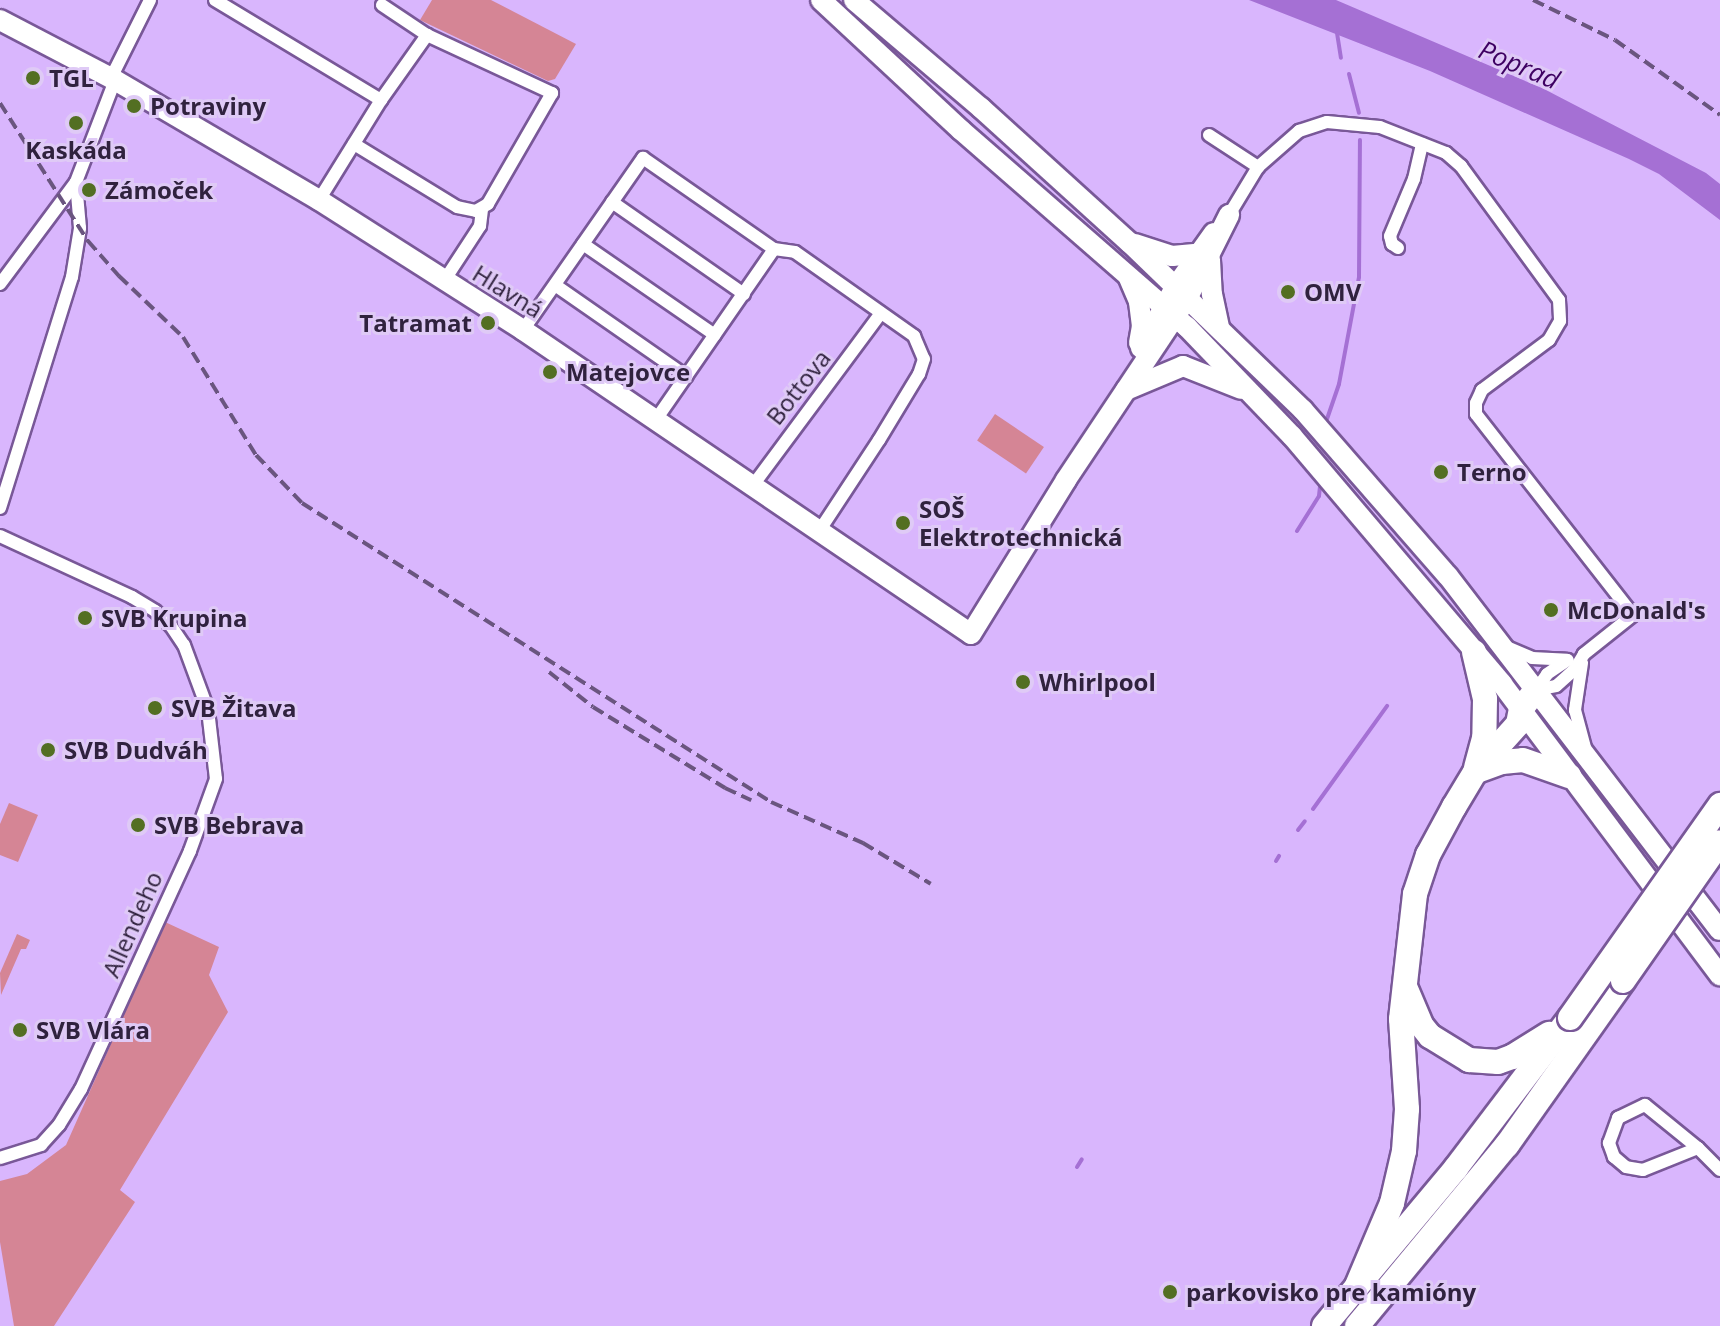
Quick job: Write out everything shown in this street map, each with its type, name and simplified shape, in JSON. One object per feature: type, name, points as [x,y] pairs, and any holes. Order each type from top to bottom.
[{"type":"highway","points":[[1474,652],[1485,699],[1484,738],[1475,772]]},
{"type":"highway","points":[[1484,738],[1504,712],[1529,700]]},
{"type":"highway","points":[[1356,1288],[1392,1203],[1404,1151],[1407,1109],[1401,1019],[1410,917],[1428,855],[1475,772],[1518,724],[1529,700]]},
{"type":"highway","points":[[1475,772],[1502,762],[1523,760],[1569,776]]},
{"type":"highway","points":[[1324,1326],[1474,1145],[1570,1018],[1720,805]]},
{"type":"highway","points":[[1357,1326],[1507,1145],[1720,842]]},
{"type":"highway","points":[[1405,975],[1414,1012],[1430,1036],[1469,1060],[1498,1062],[1527,1052],[1570,1018]]},
{"type":"main road","points":[[821,0],[961,130],[1170,311],[1253,395],[1328,477],[1474,652],[1529,700],[1590,761],[1720,930]]},
{"type":"main road","points":[[854,0],[981,108],[1130,243],[1219,326],[1324,434],[1439,565],[1501,644],[1569,776],[1720,975]]},
{"type":"main road","name":"Hlavná","points":[[0,20],[319,200],[523,330],[751,488],[971,634],[1126,390]]},
{"type":"main road","points":[[1126,390],[1229,215]]},
{"type":"main road","points":[[1130,243],[1172,256],[1204,257]]},
{"type":"main road","points":[[1204,257],[1219,326]]},
{"type":"main road","points":[[1126,390],[1137,357],[1142,326],[1139,302],[1127,274]]},
{"type":"main road","points":[[1137,357],[1170,311]]},
{"type":"main road","points":[[1126,390],[1183,366],[1223,379],[1253,395]]},
{"type":"street","points":[[0,284],[76,182],[113,84],[150,0]]},
{"type":"street","points":[[215,0],[381,100]]},
{"type":"street","points":[[382,5],[427,35],[552,93],[482,209],[480,226],[444,281]]},
{"type":"street","points":[[319,200],[381,100],[427,35]]},
{"type":"street","points":[[1229,215],[1258,167],[1299,131],[1327,122],[1380,127],[1446,153],[1461,166],[1559,300],[1560,321],[1549,340],[1482,390],[1476,403],[1476,414],[1633,615],[1584,654],[1567,660],[1547,674],[1529,700]]},
{"type":"street","points":[[1209,135],[1258,167]]},
{"type":"street","points":[[354,144],[457,207],[470,211],[482,209]]},
{"type":"street","points":[[1398,248],[1390,236],[1414,179],[1422,144]]},
{"type":"street","points":[[523,330],[643,158],[774,249],[795,252],[919,342],[923,367],[818,533]]},
{"type":"street","points":[[0,508],[72,277],[80,228],[76,182]]},
{"type":"street","points":[[612,202],[744,294]]},
{"type":"street","points":[[583,244],[715,335]]},
{"type":"street","points":[[655,421],[774,249]]},
{"type":"street","points":[[555,285],[686,376]]},
{"type":"street","name":"Bottova","points":[[751,488],[881,313]]},
{"type":"street","name":"Allendeho","points":[[0,536],[132,597],[155,611],[171,626],[184,645],[208,710],[216,779],[190,851],[81,1089],[59,1125],[41,1145],[0,1158]]},
{"type":"street","points":[[1501,644],[1532,658],[1567,660]]},
{"type":"street","points":[[1529,700],[1556,686],[1575,669],[1584,654]]},
{"type":"street","points":[[1584,654],[1575,710],[1590,761]]},
{"type":"street","points":[[1698,1148],[1643,1170],[1626,1167],[1614,1157],[1609,1143],[1618,1118],[1645,1105],[1698,1148],[1720,1170]]},
{"type":"shaded area","points":[[432,0],[491,0],[576,44],[555,79],[548,81],[420,20]]},
{"type":"shaded area","points":[[1249,0],[1336,0],[1544,89],[1706,173],[1720,184],[1720,220],[1659,174],[1629,159],[1430,71]]},
{"type":"shaded area","points":[[995,414],[1044,447],[1026,474],[977,441]]},
{"type":"shaded area","points":[[9,803],[38,815],[18,862],[0,855],[0,824]]},
{"type":"shaded area","points":[[165,922],[219,947],[209,975],[228,1012],[120,1190],[135,1202],[54,1326],[14,1326],[0,1242],[0,1181],[27,1174],[66,1145]]},
{"type":"shaded area","points":[[17,934],[30,940],[26,949],[21,949],[1,995],[0,973]]},
{"type":"waterway","points":[[1337,33],[1341,58]]},
{"type":"waterway","points":[[1349,74],[1359,113]]},
{"type":"waterway","points":[[1327,419],[1339,384],[1359,277],[1360,140]]},
{"type":"waterway","points":[[1297,531],[1319,496],[1320,487]]},
{"type":"waterway","points":[[1313,809],[1387,706]]},
{"type":"waterway","points":[[1298,830],[1305,821]]},
{"type":"waterway","points":[[1276,861],[1279,856]]},
{"type":"waterway","points":[[1077,1167],[1082,1159]]},
{"type":"railway","points":[[1533,0],[1615,40],[1720,115]]},
{"type":"railway","points":[[0,103],[88,241],[119,276],[183,337],[256,455],[302,503],[771,802],[863,843],[931,884]]},
{"type":"railway","points":[[549,672],[593,707],[725,788],[751,800]]},
{"type":"place","name":"TGL","points":[[33,78]]},
{"type":"place","name":"Potraviny","points":[[134,106]]},
{"type":"place","name":"Kaskáda","points":[[76,123]]},
{"type":"place","name":"Zámoček","points":[[89,190]]},
{"type":"place","name":"OMV","points":[[1288,292]]},
{"type":"place","name":"Tatramat","points":[[488,323]]},
{"type":"place","name":"Matejovce","points":[[550,372]]},
{"type":"place","name":"Terno","points":[[1441,472]]},
{"type":"place","name":"SOŠ Elektrotechnická","points":[[903,523]]},
{"type":"place","name":"McDonald's","points":[[1551,610]]},
{"type":"place","name":"SVB Krupina","points":[[85,618]]},
{"type":"place","name":"Whirlpool","points":[[1023,682]]},
{"type":"place","name":"SVB Žitava","points":[[155,708]]},
{"type":"place","name":"SVB Dudváh","points":[[48,750]]},
{"type":"place","name":"SVB Bebrava","points":[[138,825]]},
{"type":"place","name":"SVB Vlára","points":[[20,1030]]},
{"type":"place","name":"parkovisko pre kamióny","points":[[1170,1292]]},
{"type":"water label","name":"Poprad","points":[[1519,65]]}]
